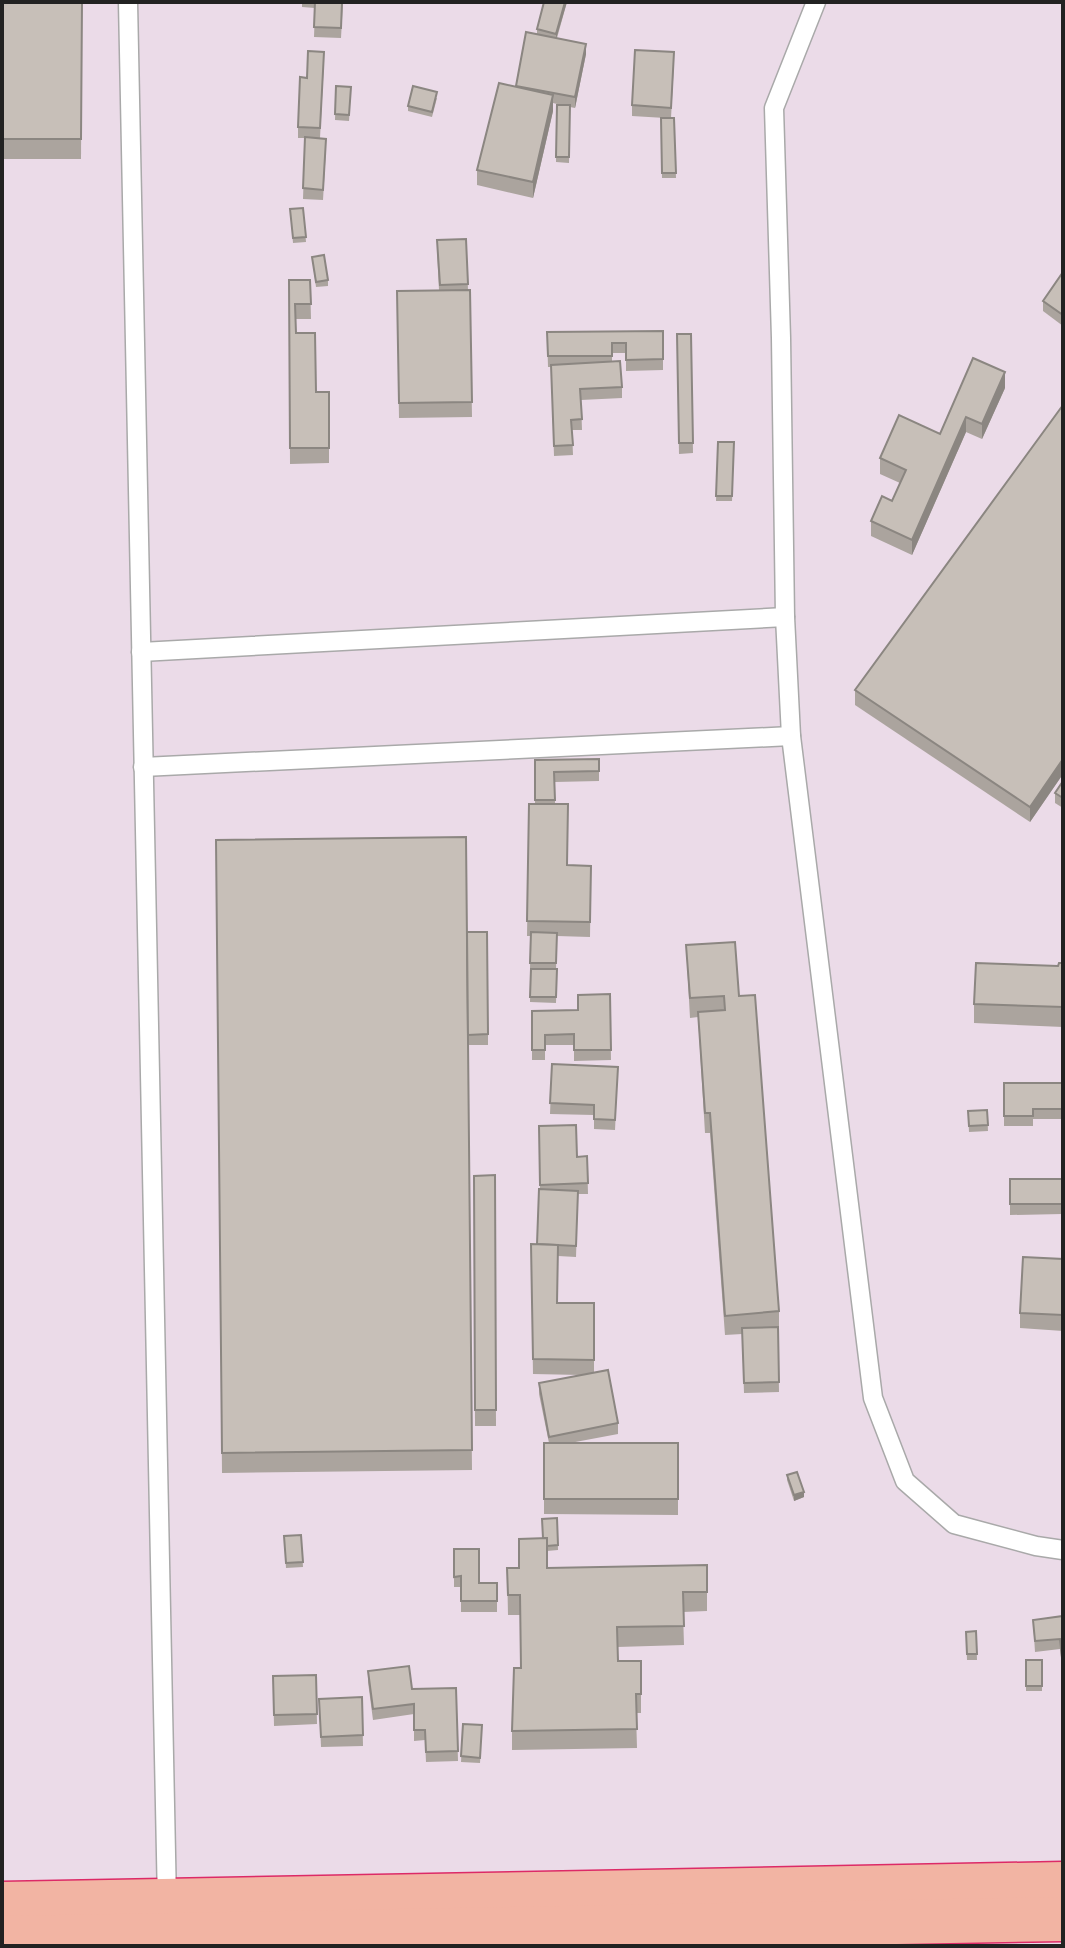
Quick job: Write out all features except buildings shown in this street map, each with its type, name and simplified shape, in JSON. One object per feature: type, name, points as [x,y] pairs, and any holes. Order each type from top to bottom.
[{"type":"highway","points":[[2,1938],[168,1918],[1063,1884]]},
{"type":"highway","points":[[2,1904],[168,1918],[1063,1919]]},
{"type":"lane","points":[[128,2],[168,1918]]},
{"type":"lane","points":[[816,2],[774,108],[785,617],[791,736],[873,1398],[905,1481],[954,1524],[1063,1550]]},
{"type":"lane","points":[[141,652],[785,617]]},
{"type":"lane","points":[[143,767],[791,736]]},
{"type":"shaded area","points":[[2,2],[1063,2],[1063,1946],[2,1946]]}]
